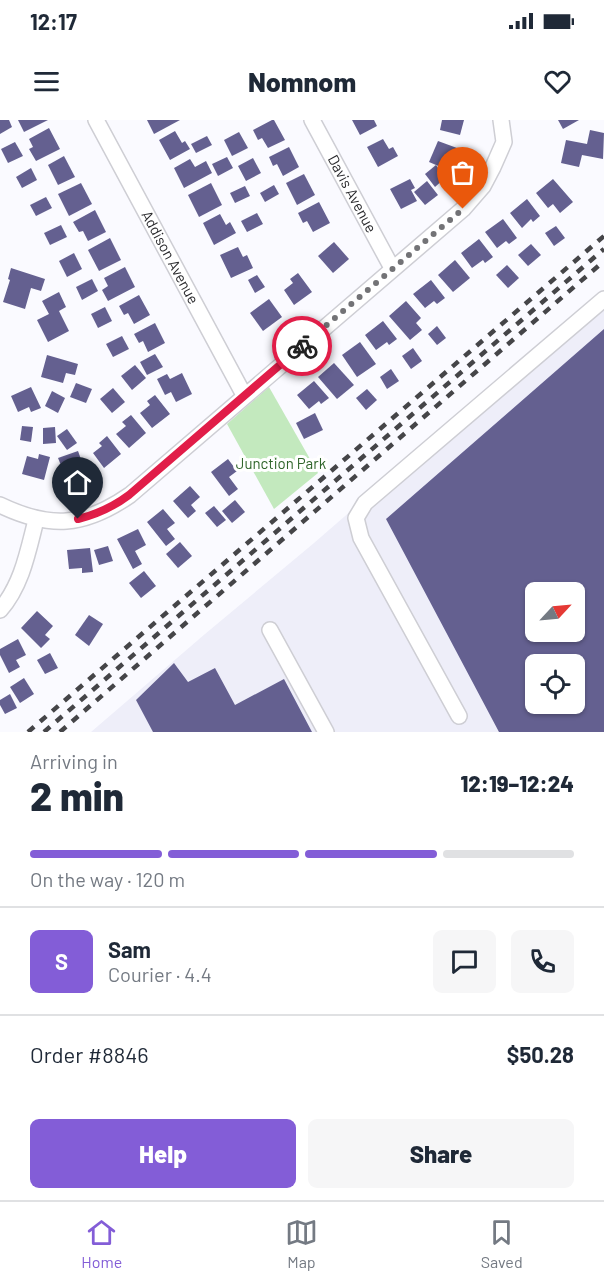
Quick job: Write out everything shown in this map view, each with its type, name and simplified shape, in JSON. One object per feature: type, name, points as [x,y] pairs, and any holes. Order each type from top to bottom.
[{"type":"street","name":"Addison Avenue","points":[[96,120],[244,395]]},
{"type":"street","name":"Davis Avenue","points":[[312,120],[392,268]]},
{"type":"street","points":[[0,505],[36,520],[56,522],[96,515],[129,495],[463,209],[483,186],[504,142],[501,120]]},
{"type":"street","points":[[459,716],[361,538],[356,518],[365,503],[604,299]]},
{"type":"street","points":[[0,610],[22,573],[36,520]]},
{"type":"street","points":[[270,630],[326,732]]},
{"type":"shaded area","points":[[604,291],[604,732],[91,732],[314,543]]},
{"type":"green space","name":"Junction Park","points":[[269,387],[318,473],[274,509],[227,424]]},
{"type":"building","points":[[0,120],[9,120],[12,127],[0,134]]},
{"type":"building","points":[[18,120],[48,120],[24,132]]},
{"type":"building","points":[[147,120],[180,120],[154,134]]},
{"type":"building","points":[[272,120],[285,140],[268,148],[262,138],[258,140],[253,130]]},
{"type":"building","points":[[352,120],[374,120],[377,126],[360,135]]},
{"type":"building","points":[[442,120],[464,120],[460,135],[440,130]]},
{"type":"building","points":[[558,120],[579,120],[563,129]]},
{"type":"building","points":[[49,128],[60,149],[36,161],[29,149],[33,147],[29,139]]},
{"type":"building","points":[[590,130],[604,133],[603,159],[582,155],[579,167],[561,163],[566,140],[587,144]]},
{"type":"building","points":[[175,131],[182,143],[185,141],[190,149],[170,160],[159,140]]},
{"type":"building","points":[[239,132],[248,148],[232,156],[224,140]]},
{"type":"building","points":[[207,136],[212,145],[196,153],[191,144]]},
{"type":"building","points":[[383,139],[389,149],[393,147],[398,156],[378,167],[367,147]]},
{"type":"building","points":[[438,141],[457,148],[448,170],[429,162]]},
{"type":"building","points":[[15,142],[23,156],[8,163],[1,149]]},
{"type":"building","points":[[289,147],[299,167],[283,176],[277,164],[273,166],[269,157]]},
{"type":"building","points":[[64,156],[75,177],[58,185],[48,165]]},
{"type":"building","points":[[227,157],[233,168],[218,176],[212,164]]},
{"type":"building","points":[[253,158],[261,173],[246,181],[238,166]]},
{"type":"building","points":[[190,159],[195,167],[206,161],[212,173],[184,188],[174,168]]},
{"type":"building","points":[[436,165],[445,178],[435,187],[425,174]]},
{"type":"building","points":[[31,168],[37,180],[22,188],[16,177]]},
{"type":"building","points":[[304,174],[315,195],[297,205],[286,183]]},
{"type":"building","points":[[410,179],[415,188],[411,190],[417,201],[401,209],[390,189]]},
{"type":"building","points":[[553,179],[573,202],[560,213],[553,204],[548,208],[536,193]]},
{"type":"building","points":[[427,181],[438,195],[425,205],[414,192]]},
{"type":"building","points":[[81,183],[92,204],[69,216],[58,194]]},
{"type":"building","points":[[211,183],[222,205],[199,217],[188,195]]},
{"type":"building","points":[[274,185],[279,194],[265,202],[260,193]]},
{"type":"building","points":[[245,186],[250,196],[235,203],[230,193]]},
{"type":"building","points":[[46,197],[52,208],[36,216],[30,205]]},
{"type":"building","points":[[527,199],[540,216],[533,222],[531,219],[522,228],[510,213]]},
{"type":"building","points":[[319,202],[330,223],[313,232],[307,221],[303,223],[298,213]]},
{"type":"building","points":[[95,210],[106,232],[88,241],[83,231],[79,232],[73,222]]},
{"type":"building","points":[[257,213],[263,224],[247,232],[241,221]]},
{"type":"building","points":[[220,214],[226,225],[230,222],[236,233],[214,245],[203,223]]},
{"type":"building","points":[[503,219],[517,238],[509,244],[506,241],[497,248],[485,232]]},
{"type":"building","points":[[61,225],[67,237],[50,245],[44,233]]},
{"type":"building","points":[[556,226],[565,238],[554,246],[545,233]]},
{"type":"building","points":[[110,238],[121,260],[99,271],[88,250]]},
{"type":"building","points":[[479,239],[493,257],[485,263],[483,260],[472,268],[461,253]]},
{"type":"building","points":[[334,242],[349,259],[333,273],[318,256]]},
{"type":"building","points":[[531,244],[541,255],[528,266],[518,255]]},
{"type":"building","points":[[238,247],[243,257],[247,255],[253,268],[231,278],[220,255]]},
{"type":"building","points":[[74,253],[82,269],[67,277],[59,261]]},
{"type":"building","points":[[455,260],[470,278],[453,292],[438,275]]},
{"type":"building","points":[[507,265],[519,278],[508,288],[496,275]]},
{"type":"building","points":[[125,267],[135,287],[108,301],[102,290],[108,286],[104,278]]},
{"type":"building","points":[[11,268],[45,279],[41,291],[31,288],[25,309],[3,302]]},
{"type":"building","points":[[298,273],[312,292],[294,305],[284,290],[293,283],[290,279]]},
{"type":"building","points":[[257,275],[265,287],[255,293],[248,280]]},
{"type":"building","points":[[92,279],[98,291],[82,300],[76,287]]},
{"type":"building","points":[[431,280],[445,298],[437,304],[434,301],[425,308],[413,294]]},
{"type":"building","points":[[59,292],[66,307],[59,311],[69,331],[48,342],[37,320],[49,314],[42,301]]},
{"type":"building","points":[[139,295],[150,315],[134,324],[128,313],[124,315],[119,306]]},
{"type":"building","points":[[269,299],[282,317],[263,331],[250,313]]},
{"type":"building","points":[[406,301],[421,318],[416,323],[422,330],[410,340],[389,316]]},
{"type":"building","points":[[105,307],[112,321],[98,328],[91,314]]},
{"type":"building","points":[[383,321],[397,339],[389,345],[387,342],[376,350],[365,335]]},
{"type":"building","points":[[155,323],[165,343],[148,352],[143,341],[139,343],[134,334]]},
{"type":"building","points":[[437,326],[446,338],[437,345],[428,334]]},
{"type":"building","points":[[604,329],[604,732],[499,732],[386,519]]},
{"type":"building","points":[[122,336],[129,349],[113,357],[106,344]]},
{"type":"building","points":[[360,342],[376,364],[357,377],[342,355]]},
{"type":"building","points":[[413,348],[422,361],[411,369],[402,356]]},
{"type":"building","points":[[155,354],[163,367],[147,375],[140,362]]},
{"type":"building","points":[[47,355],[78,364],[75,375],[66,373],[63,383],[41,377]]},
{"type":"building","points":[[334,363],[354,385],[337,399],[318,377]]},
{"type":"building","points":[[135,365],[146,378],[132,390],[121,376]]},
{"type":"building","points":[[391,369],[399,381],[387,389],[380,377]]},
{"type":"building","points":[[182,373],[192,394],[176,402],[171,392],[165,395],[157,379],[167,374],[170,379]]},
{"type":"building","points":[[314,381],[329,398],[321,404],[319,401],[309,409],[297,395]]},
{"type":"building","points":[[76,383],[92,389],[86,403],[70,397]]},
{"type":"building","points":[[31,387],[41,408],[31,412],[29,407],[18,412],[11,396]]},
{"type":"building","points":[[113,388],[125,402],[112,413],[100,399]]},
{"type":"building","points":[[367,389],[377,400],[366,410],[356,398]]},
{"type":"building","points":[[52,391],[65,398],[58,413],[45,406]]},
{"type":"building","points":[[155,395],[170,414],[152,428],[140,413],[150,405],[147,401]]},
{"type":"building","points":[[315,413],[323,430],[304,439],[296,423]]},
{"type":"building","points":[[131,415],[146,433],[129,448],[116,434],[126,426],[122,422]]},
{"type":"building","points":[[22,426],[33,427],[31,442],[20,440]]},
{"type":"building","points":[[55,427],[56,443],[43,444],[43,428]]},
{"type":"building","points":[[67,429],[77,443],[67,450],[57,436]]},
{"type":"building","points":[[107,436],[121,454],[104,468],[93,453],[102,446],[99,443]]},
{"type":"building","points":[[78,451],[86,473],[67,480],[58,458]]},
{"type":"building","points":[[39,454],[50,457],[44,480],[22,474],[27,456],[38,459]]},
{"type":"building","points":[[228,459],[237,471],[229,477],[238,489],[229,496],[211,472]]},
{"type":"building","points":[[190,486],[200,497],[191,505],[196,511],[188,518],[173,501]]},
{"type":"building","points":[[235,500],[245,512],[232,523],[222,511]]},
{"type":"building","points":[[214,506],[226,520],[217,527],[205,513]]},
{"type":"building","points":[[163,509],[175,523],[167,529],[175,539],[166,546],[147,522]]},
{"type":"building","points":[[138,529],[146,545],[135,551],[142,564],[133,569],[117,539]]},
{"type":"building","points":[[180,542],[192,556],[178,568],[166,554]]},
{"type":"building","points":[[108,546],[113,561],[99,565],[94,550]]},
{"type":"building","points":[[90,548],[93,572],[82,573],[82,568],[69,569],[67,550]]},
{"type":"building","points":[[144,571],[156,586],[141,598],[129,583]]},
{"type":"building","points":[[37,611],[53,626],[45,635],[50,639],[41,648],[21,628]]},
{"type":"building","points":[[89,615],[103,624],[89,646],[75,635]]},
{"type":"building","points":[[18,639],[26,655],[16,660],[20,667],[9,673],[0,655],[0,649]]},
{"type":"building","points":[[50,653],[58,668],[45,674],[37,660]]},
{"type":"building","points":[[174,663],[188,682],[215,668],[235,705],[284,679],[312,732],[153,732],[136,700]]},
{"type":"building","points":[[24,678],[34,694],[20,703],[10,687]]},
{"type":"building","points":[[10,694],[17,708],[5,714],[0,700]]},
{"type":"railway","points":[[28,732],[604,236]]},
{"type":"railway","points":[[44,732],[604,249]]},
{"type":"railway","points":[[60,732],[604,261]]},
{"type":"way so far","points":[[302,346],[463,209]]},
{"type":"route","points":[[78,519],[96,515],[129,495],[302,346]]}]
